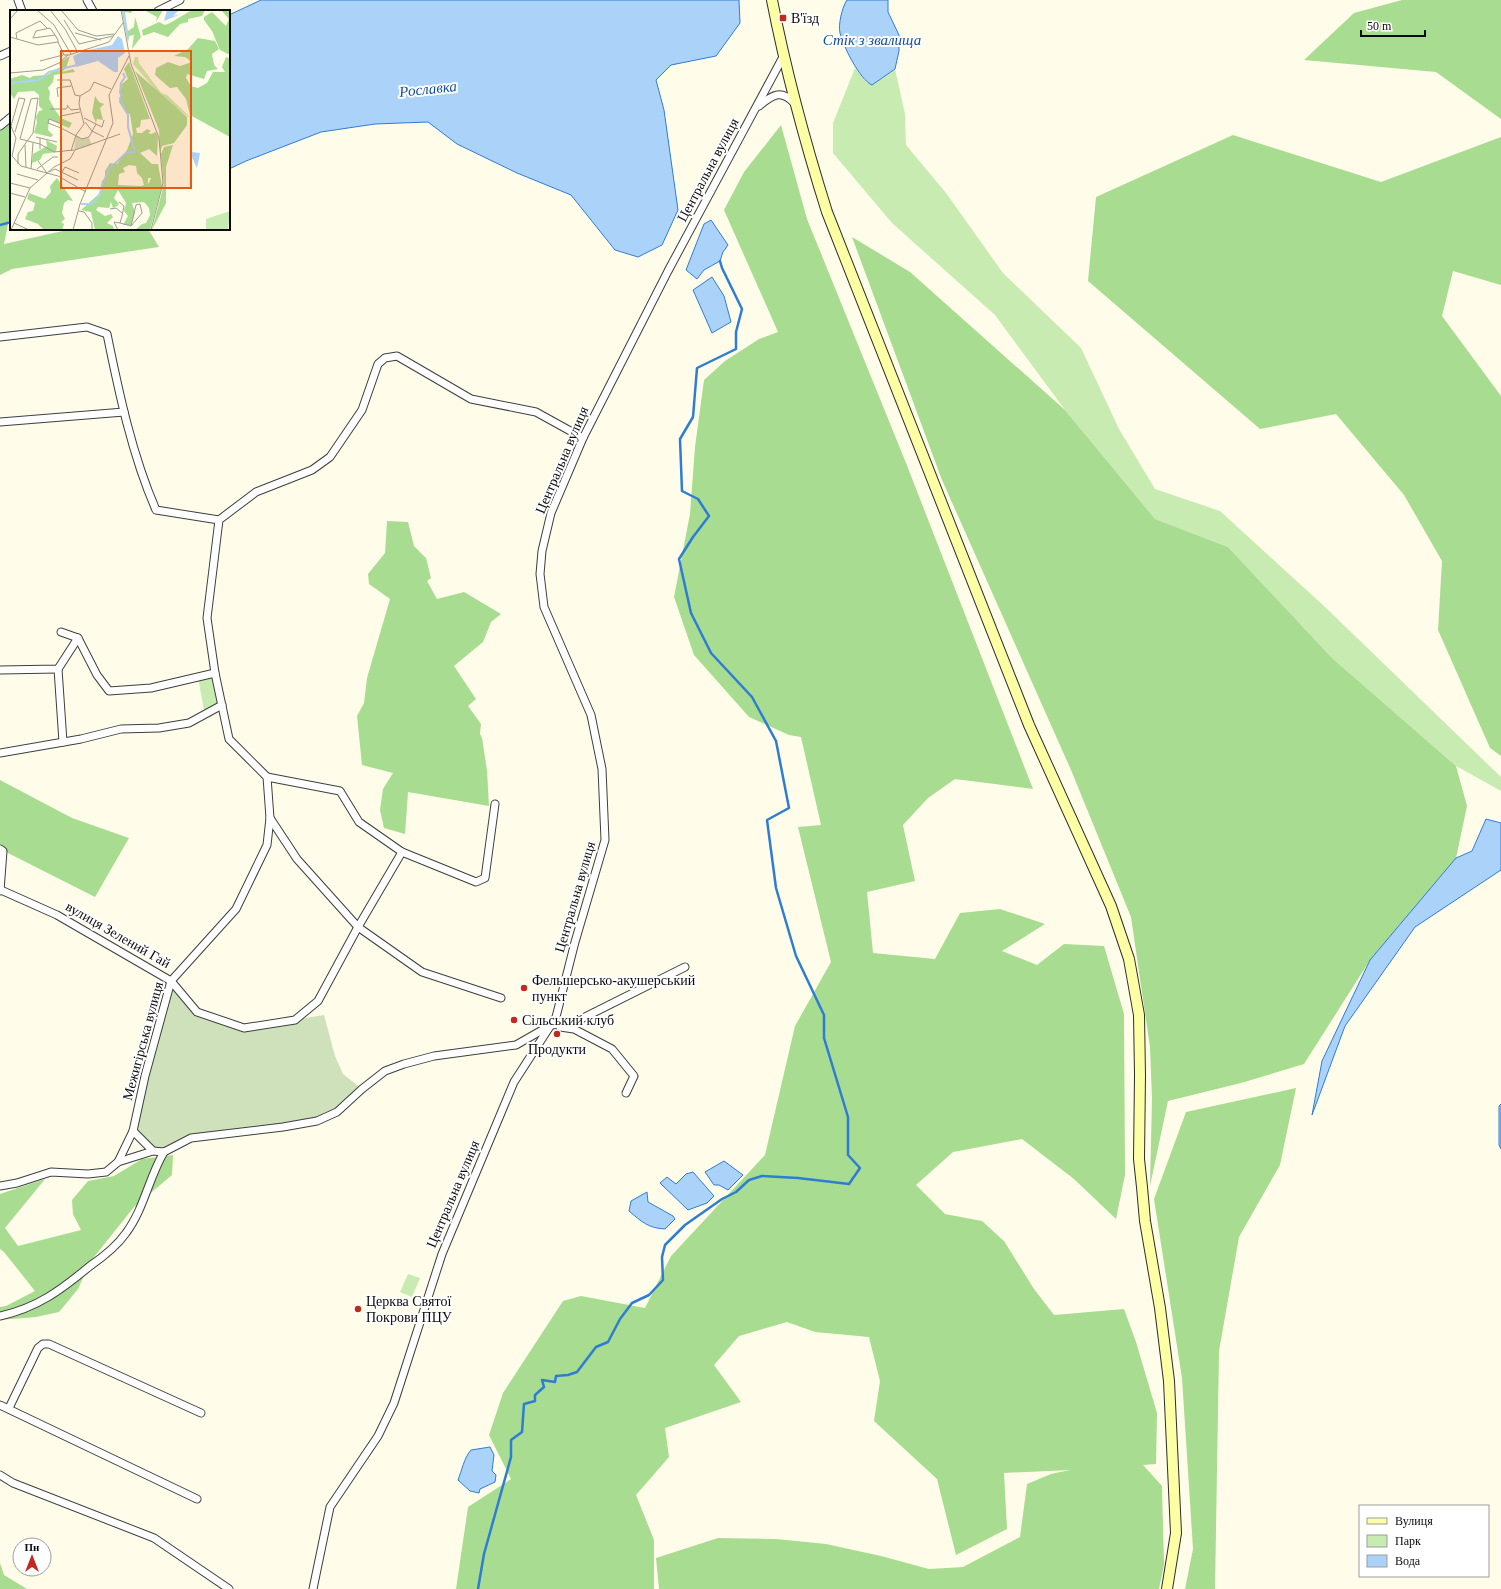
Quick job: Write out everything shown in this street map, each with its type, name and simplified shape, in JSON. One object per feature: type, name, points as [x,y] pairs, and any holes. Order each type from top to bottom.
[{"type":"main road","points":[[772,0],[783,57],[810,158],[830,219],[1029,725],[1111,906],[1129,959],[1139,1015],[1140,1173],[1145,1221],[1160,1308],[1170,1389],[1176,1533],[1167,1589]]},
{"type":"street","points":[[18,0],[22,10]]},
{"type":"street","points":[[87,0],[92,10]]},
{"type":"street","points":[[160,10],[180,0]]},
{"type":"street","points":[[0,56],[10,51]]},
{"type":"street","name":"Центральна вулиця","points":[[313,1589],[330,1507],[378,1436],[394,1403],[442,1254],[514,1082],[556,1017],[575,942],[605,840],[602,769],[591,715],[544,607],[540,574],[542,551],[551,513],[582,438],[668,271],[783,57]]},
{"type":"street","points":[[756,108],[770,96],[780,94],[789,97],[796,105]]},
{"type":"street","points":[[0,126],[10,118]]},
{"type":"street","points":[[0,337],[87,327],[107,334],[124,412],[146,488],[156,510],[219,520]]},
{"type":"street","points":[[495,804],[485,878],[476,882],[402,852],[359,822],[340,791],[267,777],[228,739],[215,673],[207,618],[219,520],[256,492],[312,470],[330,457],[362,410],[378,364],[386,358],[397,356],[471,399],[536,412],[582,438]]},
{"type":"street","points":[[0,422],[124,412]]},
{"type":"street","points":[[61,632],[78,638],[97,675],[109,691],[151,688],[215,673]]},
{"type":"street","points":[[63,742],[58,669],[78,638]]},
{"type":"street","points":[[0,670],[58,669]]},
{"type":"street","points":[[0,752],[63,742],[121,729],[159,728],[189,723],[222,705]]},
{"type":"street","name":"Межигірська вулиця","points":[[118,1162],[133,1131],[145,1076],[171,981],[236,909],[267,845],[270,818],[267,777]]},
{"type":"street","points":[[270,818],[297,859],[358,927],[422,972],[501,998]]},
{"type":"street","name":"вулиця Зелений Гай","points":[[0,849],[3,851],[0,890],[57,915],[171,981],[197,1012],[244,1028],[295,1020],[318,1001],[358,927],[402,852]]},
{"type":"street","points":[[0,1316],[16,1312],[41,1302],[62,1289],[104,1255],[126,1233],[136,1216],[158,1162],[164,1152],[191,1138],[283,1127],[317,1121],[337,1112],[362,1089],[385,1071],[434,1056],[516,1045],[551,1025],[574,1023],[685,967]]},
{"type":"street","points":[[551,1025],[574,1029],[612,1049],[634,1076],[626,1093]]},
{"type":"street","points":[[133,1131],[153,1151]]},
{"type":"street","points":[[0,1186],[17,1183],[51,1172],[88,1174],[106,1172],[118,1162],[153,1151],[164,1152]]},
{"type":"street","points":[[9,1408],[38,1348],[42,1344],[49,1344],[201,1413]]},
{"type":"street","points":[[0,1405],[197,1499]]},
{"type":"street","points":[[0,1475],[13,1483],[154,1538],[229,1589]]},
{"type":"green space","points":[[1402,0],[1501,0],[1501,119],[1436,72],[1304,60],[1354,13]]},
{"type":"green space","points":[[855,68],[867,83],[881,79],[895,69],[905,114],[906,145],[946,193],[1003,273],[1081,348],[1119,429],[1155,489],[1220,511],[1324,606],[1501,777],[1501,791],[1456,766],[1332,658],[1228,547],[1155,519],[1065,410],[995,315],[892,223],[833,153],[833,123]]},
{"type":"green space","points":[[10,118],[10,214],[4,244],[67,230],[149,230],[159,247],[12,269],[0,275],[0,126]]},
{"type":"green space","points":[[781,125],[807,219],[906,463],[1033,789],[955,779],[928,798],[903,825],[915,881],[867,892],[873,953],[935,959],[960,913],[1000,909],[1045,924],[1002,951],[1037,965],[1064,944],[1104,946],[1124,1014],[1125,1175],[1116,1219],[1074,1179],[1022,1139],[953,1152],[916,1185],[945,1214],[982,1221],[1004,1241],[1034,1289],[1054,1315],[1124,1309],[1136,1342],[1157,1413],[1156,1464],[1143,1465],[1162,1486],[1164,1565],[1159,1589],[659,1589],[656,1558],[718,1538],[776,1539],[826,1544],[881,1556],[929,1569],[963,1567],[1020,1537],[1027,1484],[1051,1474],[1070,1470],[1004,1473],[1007,1529],[956,1555],[937,1479],[874,1421],[880,1381],[869,1337],[815,1332],[787,1322],[739,1336],[714,1365],[741,1402],[665,1428],[669,1457],[636,1495],[654,1540],[654,1589],[456,1589],[468,1507],[511,1479],[489,1435],[503,1393],[563,1301],[581,1296],[645,1308],[671,1256],[765,1155],[795,1026],[831,962],[798,827],[821,825],[801,737],[789,735],[749,717],[694,655],[674,597],[690,514],[695,447],[704,380],[725,361],[759,339],[778,332],[724,210],[744,172]]},
{"type":"green space","points":[[1233,135],[1381,182],[1501,137],[1501,285],[1453,271],[1442,316],[1501,396],[1501,756],[1490,748],[1438,630],[1442,561],[1404,495],[1336,414],[1260,429],[1088,281],[1096,197]]},
{"type":"green space","points":[[852,237],[910,272],[1065,410],[1155,519],[1228,547],[1332,658],[1456,766],[1467,806],[1456,858],[1370,960],[1304,1064],[1241,1083],[1168,1101],[1150,1186],[1152,1099],[1150,1047],[1131,917],[1071,770],[942,480]]},
{"type":"green space","points":[[387,521],[408,522],[414,546],[426,558],[431,578],[427,581],[437,599],[464,592],[501,614],[491,622],[483,642],[454,666],[476,699],[468,706],[481,724],[480,734],[487,770],[489,806],[408,792],[405,834],[384,828],[380,810],[383,789],[393,773],[362,765],[357,716],[364,703],[367,678],[390,599],[369,584],[368,574],[385,553]]},
{"type":"green space","points":[[215,673],[222,705],[205,716],[198,677]]},
{"type":"green space","points":[[0,780],[72,818],[129,838],[95,897],[0,849]]},
{"type":"green space","points":[[171,981],[197,1012],[244,1028],[324,1015],[335,1056],[343,1074],[362,1089],[337,1112],[317,1121],[191,1138],[171,1148],[153,1151],[133,1131]]},
{"type":"green space","points":[[1296,1088],[1280,1165],[1239,1237],[1219,1351],[1215,1589],[1185,1589],[1193,1549],[1182,1378],[1154,1199],[1186,1112]]},
{"type":"green space","points":[[173,1155],[172,1175],[134,1207],[90,1262],[78,1289],[59,1312],[36,1317],[0,1320],[0,1307],[6,1306],[35,1291],[0,1249],[0,1194],[45,1179],[5,1228],[18,1246],[81,1230],[73,1214],[72,1200],[88,1181],[114,1176],[142,1159]]},
{"type":"green space","points":[[408,1274],[420,1278],[412,1297],[400,1292]]},
{"type":"green space","points":[[0,1563],[4,1575],[27,1589],[0,1589]]},
{"type":"water","points":[[261,0],[739,0],[740,23],[716,56],[671,65],[656,80],[664,110],[678,210],[662,245],[638,257],[615,250],[571,195],[517,173],[457,144],[428,122],[375,124],[321,132],[230,169],[230,15]]},
{"type":"water","name":"Стік з звалища","points":[[847,0],[888,0],[888,12],[899,35],[899,51],[895,69],[872,85],[862,77],[857,70],[848,54],[840,33],[841,16]]},
{"type":"water","points":[[711,220],[728,245],[723,252],[720,261],[704,270],[697,279],[686,270],[704,224]]},
{"type":"water","points":[[712,277],[724,296],[731,322],[712,333],[693,290]]},
{"type":"water","points":[[1486,819],[1501,823],[1501,870],[1415,927],[1345,1026],[1312,1115],[1322,1061],[1370,960],[1456,858],[1472,851]]},
{"type":"water","points":[[1501,1104],[1501,1149],[1499,1145],[1499,1106]]},
{"type":"water","points":[[724,1161],[743,1175],[728,1190],[719,1185],[714,1185],[705,1172]]},
{"type":"water","points":[[693,1172],[714,1196],[707,1203],[688,1210],[660,1183],[667,1177],[676,1184],[686,1174]]},
{"type":"water","points":[[647,1192],[648,1202],[673,1216],[675,1219],[665,1229],[646,1224],[629,1211],[631,1201]]},
{"type":"water","points":[[490,1447],[494,1455],[492,1471],[496,1475],[495,1482],[480,1489],[479,1493],[470,1491],[458,1480],[465,1460],[471,1450]]},
{"type":"waterway","name":"Рославка","points":[[0,225],[10,222]]},
{"type":"waterway","points":[[478,1589],[484,1554],[511,1457],[511,1440],[522,1432],[524,1404],[535,1401],[535,1395],[544,1387],[542,1380],[555,1382],[556,1376],[568,1375],[577,1372],[596,1347],[608,1342],[620,1319],[632,1303],[649,1295],[663,1280],[662,1257],[665,1245],[685,1225],[722,1199],[736,1192],[749,1180],[762,1176],[798,1178],[849,1184],[860,1168],[848,1155],[848,1117],[824,1038],[824,1015],[796,956],[776,888],[767,820],[789,808],[776,741],[752,697],[711,653],[691,613],[679,559],[709,516],[698,499],[682,491],[680,439],[693,417],[697,368],[736,349],[736,332],[742,309],[720,261]]},
{"type":"place","name":"В'їзд","points":[[783,18]]},
{"type":"place","name":"Фельшерсько-акушерський пункт","points":[[524,988]]},
{"type":"place","name":"Сільський клуб","points":[[514,1020]]},
{"type":"place","name":"Продукти","points":[[557,1034]]},
{"type":"place","name":"Церква Святої Покрови ПЦУ","points":[[358,1309]]}]
